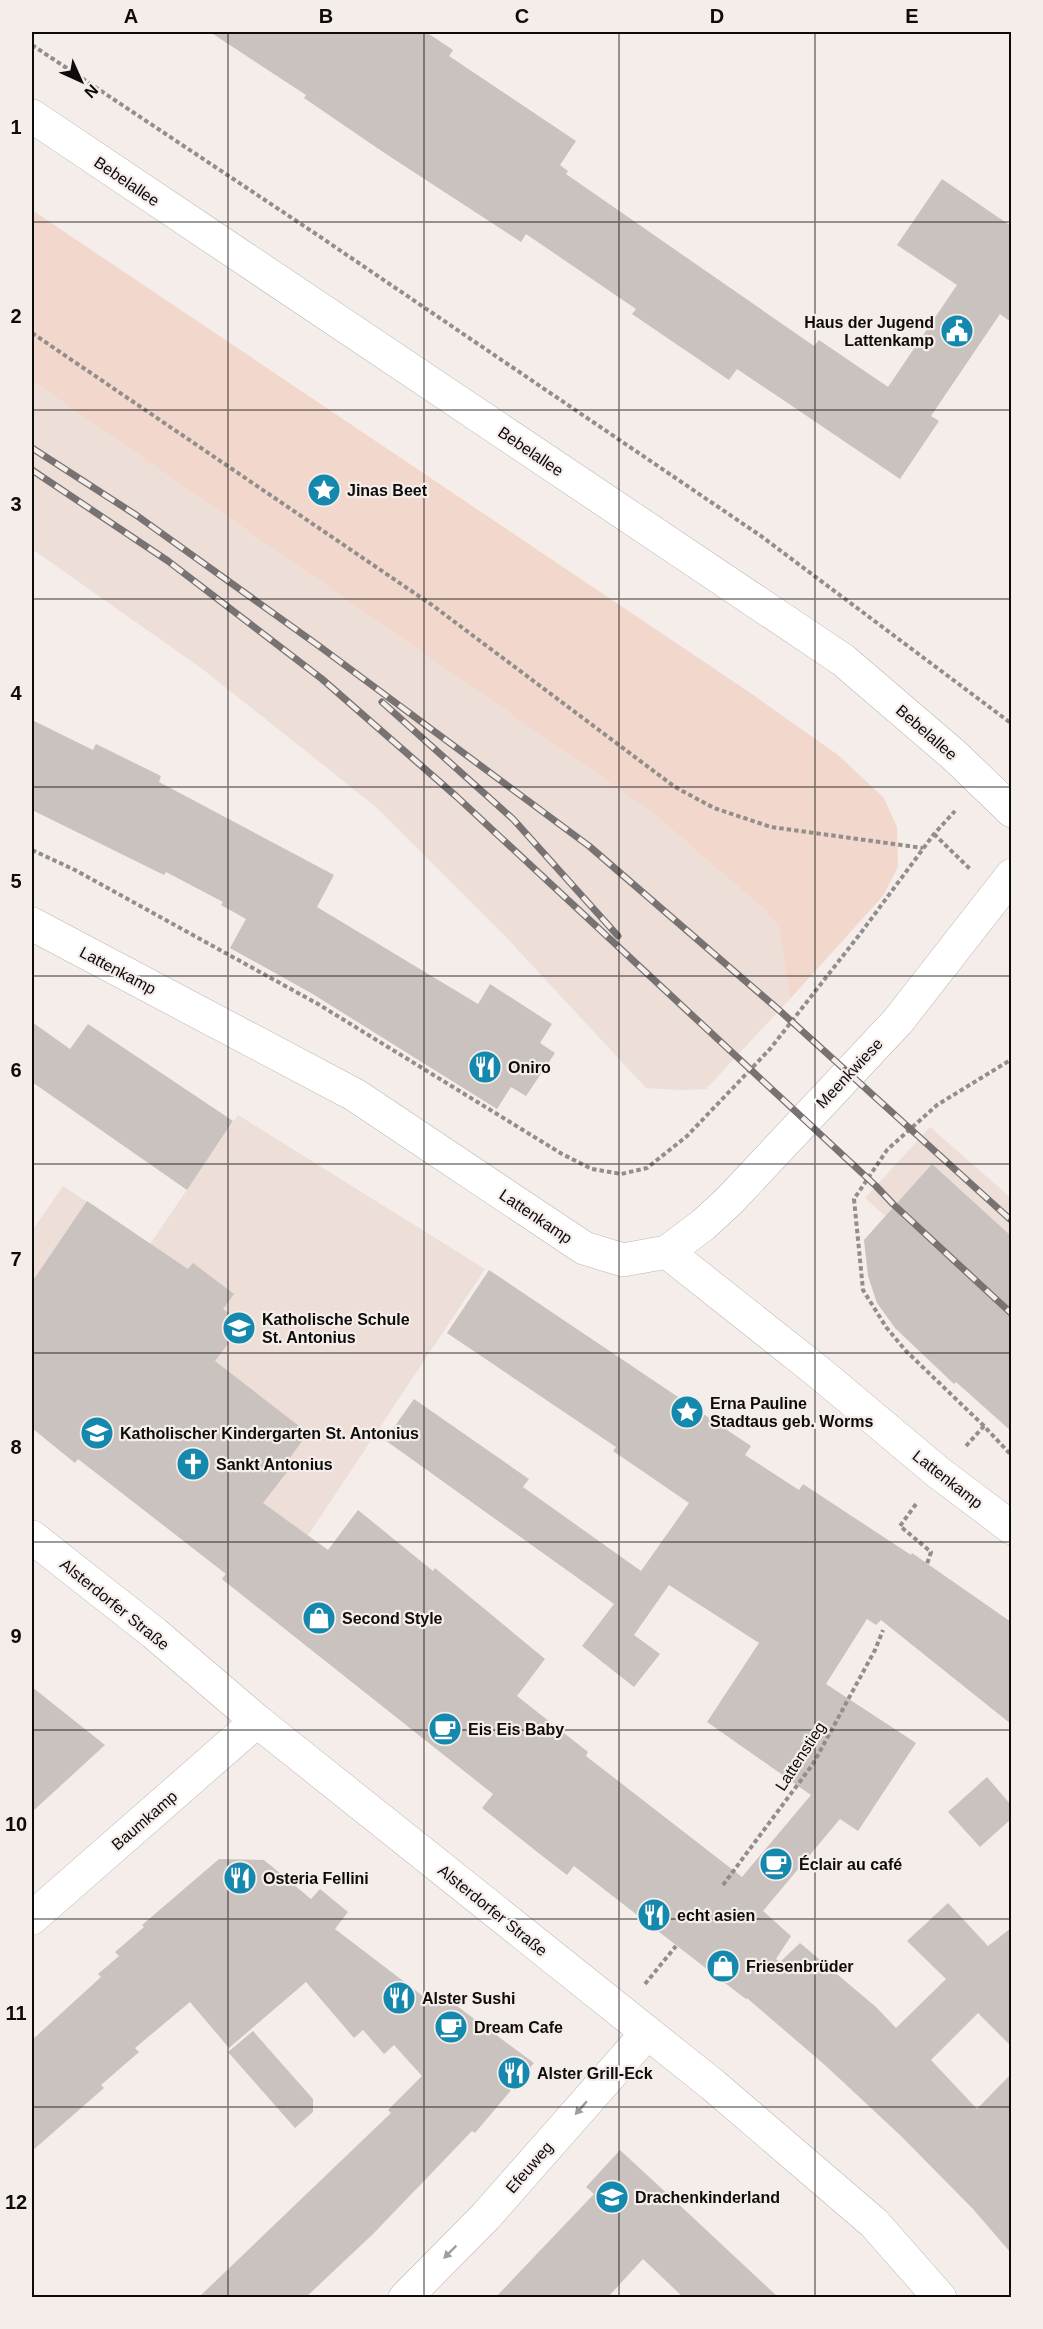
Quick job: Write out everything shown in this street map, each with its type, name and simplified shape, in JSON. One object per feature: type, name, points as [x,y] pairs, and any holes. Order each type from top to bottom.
[{"type":"street","name":"Bebelallee","points":[[32,116],[843,660],[955,756],[1011,810]]},
{"type":"street","name":"Meenkwiese","points":[[667,1252],[703,1225],[730,1200],[898,1021],[1011,875]]},
{"type":"street","name":"Lattenkamp","points":[[32,924],[355,1095],[584,1248],[623,1260],[667,1252],[816,1370],[939,1473],[1011,1528]]},
{"type":"street","name":"Alsterdorfer Straße","points":[[32,1537],[154,1633],[257,1721],[713,2085],[874,2223],[940,2298]]},
{"type":"street","name":"Baumkamp","points":[[32,1918],[257,1721]]},
{"type":"street","name":"Efeuweg","points":[[405,2298],[486,2216],[648,2033]]},
{"type":"path","points":[[32,45],[294,219],[761,536],[1011,724]]},
{"type":"path","points":[[32,333],[432,605],[675,787],[714,808],[771,828],[924,848]]},
{"type":"path","points":[[32,850],[75,870],[318,1004],[562,1154],[592,1169],[621,1174],[647,1168],[687,1136],[770,1049],[934,834]]},
{"type":"path","points":[[1011,1059],[937,1105],[887,1150],[854,1199],[863,1290],[886,1327],[906,1351],[984,1426],[1011,1456]]},
{"type":"path","points":[[927,1564],[930,1552],[900,1526],[939,1473],[984,1426]]},
{"type":"path","name":"Lattenstieg","points":[[723,1885],[813,1764],[875,1650],[883,1630]]},
{"type":"path","points":[[621,2012],[676,1946]]},
{"type":"shaded area","points":[[32,210],[749,692],[838,755],[884,798],[897,827],[898,867],[883,896],[790,999],[779,929],[768,913],[653,813],[32,381]]},
{"type":"shaded area","points":[[32,381],[653,813],[768,913],[779,929],[790,999],[706,1089],[646,1088],[505,936],[375,806],[201,668],[32,549]]},
{"type":"shaded area","name":"Katholische Schule St. Antonius","points":[[238,1115],[485,1269],[259,1609],[222,1579],[227,1572],[80,1456],[75,1463],[33,1429],[36,1425],[32,1421],[32,1231],[63,1186],[150,1244]]},
{"type":"shaded area","points":[[930,1127],[1011,1198],[1011,1329],[865,1198]]},
{"type":"building","points":[[210,32],[426,32],[453,50],[449,56],[576,141],[560,165],[568,171],[566,174],[814,346],[819,340],[888,387],[957,285],[897,245],[942,179],[1011,226],[1011,322],[1000,314],[931,416],[939,421],[900,479],[737,369],[729,380],[632,314],[636,309],[526,234],[521,242],[383,152],[304,98],[306,95]]},
{"type":"building","points":[[32,720],[93,750],[96,744],[161,776],[159,782],[334,875],[317,907],[478,1004],[490,984],[552,1024],[540,1043],[555,1053],[526,1096],[511,1087],[497,1109],[311,993],[230,948],[246,919],[221,905],[223,902],[166,872],[164,875],[32,810]]},
{"type":"building","points":[[32,1022],[70,1049],[88,1024],[233,1121],[187,1190],[32,1082]]},
{"type":"building","points":[[932,1164],[1011,1236],[1011,1431],[956,1382],[954,1384],[895,1328],[877,1303],[868,1276],[864,1240]]},
{"type":"building","points":[[87,1201],[188,1269],[193,1263],[234,1294],[223,1309],[243,1324],[215,1361],[308,1433],[289,1459],[294,1463],[263,1503],[328,1550],[358,1510],[433,1571],[435,1568],[545,1659],[517,1696],[588,1752],[586,1756],[742,1877],[811,1795],[707,1722],[759,1643],[669,1585],[634,1635],[660,1654],[634,1687],[582,1646],[614,1604],[385,1440],[414,1399],[529,1479],[523,1487],[641,1571],[689,1503],[613,1451],[616,1447],[447,1333],[489,1270],[751,1446],[745,1455],[799,1490],[803,1484],[911,1555],[912,1553],[1011,1622],[1011,1724],[881,1620],[876,1625],[867,1619],[826,1684],[916,1743],[858,1831],[840,1819],[763,1911],[791,1936],[776,1959],[780,1962],[800,1943],[876,2007],[896,2028],[946,1979],[907,1941],[948,1903],[988,1946],[1011,1928],[1011,2046],[978,2013],[931,2060],[977,2109],[1011,2074],[1011,2253],[973,2209],[901,2136],[826,2066],[747,1998],[574,1866],[567,1875],[482,1808],[493,1794],[222,1579],[226,1574],[78,1459],[75,1463],[32,1428],[32,1282]]},
{"type":"building","points":[[32,1687],[105,1745],[32,1812]]},
{"type":"building","points":[[987,1777],[1011,1805],[1011,1819],[980,1847],[948,1812]]},
{"type":"building","points":[[219,1859],[264,1860],[311,1899],[320,1889],[348,1912],[335,1929],[432,2003],[442,1995],[534,2063],[475,2133],[472,2131],[373,2234],[305,2298],[198,2298],[391,2113],[388,2110],[422,2076],[394,2045],[384,2054],[363,2030],[354,2038],[306,1982],[229,2048],[190,2002],[135,2048],[139,2052],[101,2085],[104,2088],[32,2151],[32,2040],[101,1977],[98,1974],[119,1956],[115,1952],[144,1927],[142,1925]]},
{"type":"building","points":[[253,2031],[313,2099],[313,2112],[295,2128],[228,2052]]},
{"type":"building","points":[[620,2150],[779,2298],[684,2298],[643,2259],[607,2298],[495,2298],[594,2194],[586,2187]]},
{"type":"railway","points":[[32,448],[136,515],[319,646],[589,846],[779,1010],[1012,1221]]},
{"type":"railway","points":[[32,470],[168,561],[322,679],[457,797],[1012,1314]]},
{"type":"railway","points":[[382,702],[513,819],[618,936]]},
{"type":"place","name":"Haus der Jugend Lattenkamp","points":[[957,331]]},
{"type":"place","name":"Jinas Beet","points":[[324,490]]},
{"type":"place","name":"Oniro","points":[[485,1067]]},
{"type":"place","name":"Katholische Schule St. Antonius","points":[[239,1328]]},
{"type":"place","name":"Erna Pauline Stadtaus geb. Worms","points":[[687,1412]]},
{"type":"place","name":"Katholischer Kindergarten St. Antonius","points":[[97,1433]]},
{"type":"place","name":"Sankt Antonius","points":[[193,1464]]},
{"type":"place","name":"Second Style","points":[[319,1618]]},
{"type":"place","name":"Eis Eis Baby","points":[[445,1729]]},
{"type":"place","name":"Éclair au café","points":[[776,1864]]},
{"type":"place","name":"Osteria Fellini","points":[[240,1878]]},
{"type":"place","name":"echt asien","points":[[654,1915]]},
{"type":"place","name":"Friesenbrüder","points":[[723,1966]]},
{"type":"place","name":"Alster Sushi","points":[[399,1998]]},
{"type":"place","name":"Dream Cafe","points":[[451,2027]]},
{"type":"place","name":"Alster Grill-Eck","points":[[514,2073]]},
{"type":"place","name":"Drachenkinderland","points":[[612,2197]]}]
